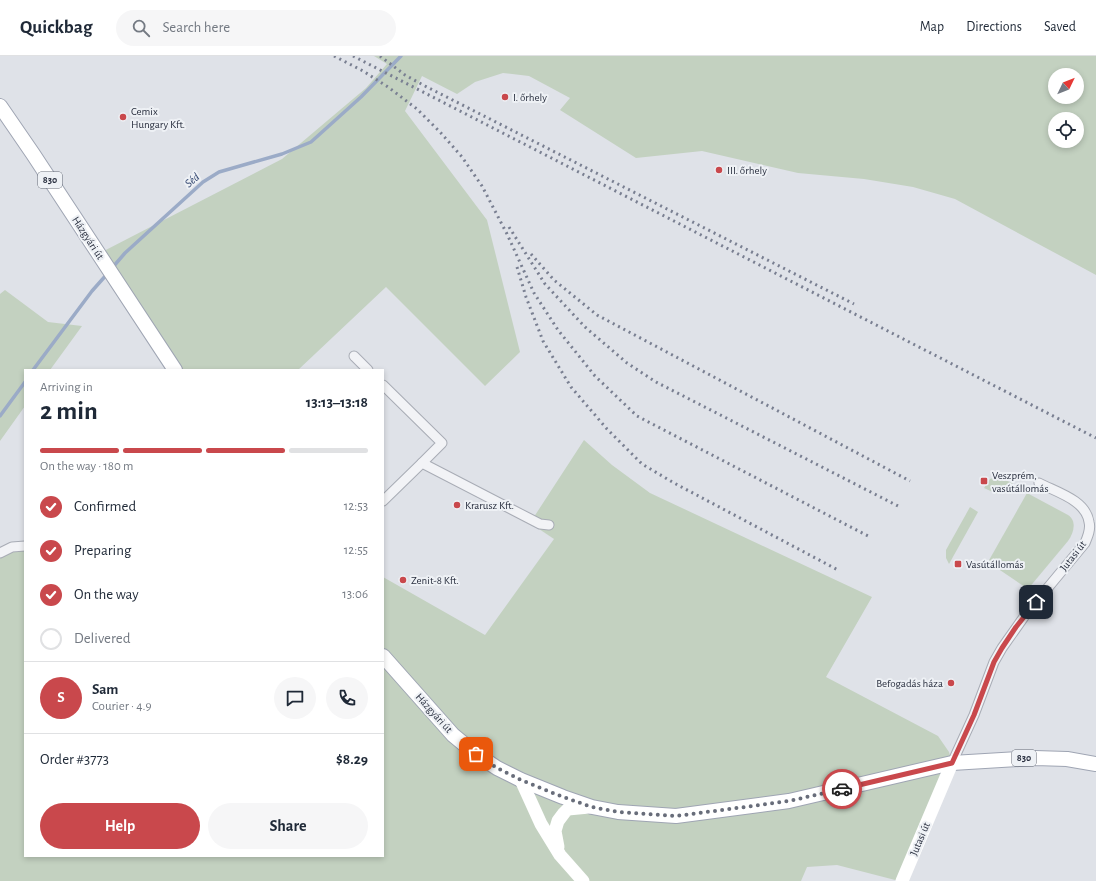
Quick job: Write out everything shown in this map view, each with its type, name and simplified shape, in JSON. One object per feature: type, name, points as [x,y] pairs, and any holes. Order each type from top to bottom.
[{"type":"main road","name":"Házgyári út","points":[[0,106],[174,369]]},
{"type":"main road","name":"Házgyári út","points":[[384,657],[453,734],[476,754],[497,768],[521,780]]},
{"type":"main road","name":"830","points":[[521,780],[592,807],[618,812],[676,816],[789,801],[952,763],[1035,758],[1067,759],[1096,764]]},
{"type":"street","points":[[354,356],[367,369]]},
{"type":"street","points":[[384,386],[442,443],[384,500]]},
{"type":"street","points":[[422,462],[540,524],[549,526]]},
{"type":"street","name":"Jutasi út","points":[[902,881],[974,715],[994,662],[1026,614],[1086,543],[1090,523],[1087,514],[1081,506],[1039,483]]},
{"type":"street","points":[[0,553],[12,547],[24,546]]},
{"type":"street","points":[[521,780],[541,824],[560,855],[583,881]]},
{"type":"street","points":[[560,855],[555,831],[558,821],[568,809],[576,807],[592,807]]},
{"type":"green space","points":[[374,56],[1096,56],[1096,275],[955,199],[913,187],[864,179],[798,173],[702,151],[636,158],[560,110],[570,98],[529,76],[503,73],[475,82],[457,94],[422,76],[405,111],[487,220],[520,352],[485,386],[386,287],[299,369],[175,369],[98,254],[282,159],[366,88],[387,64]]},
{"type":"green space","points":[[5,290],[48,322],[82,326],[51,369],[24,369],[24,407],[0,441],[0,294]]},
{"type":"green space","points":[[584,440],[612,465],[650,493],[872,597],[826,677],[938,736],[949,752],[953,766],[899,881],[837,865],[807,867],[801,881],[0,881],[0,549],[24,548],[24,857],[384,857],[384,578],[485,635],[554,539],[530,523]]},
{"type":"green space","points":[[996,477],[1013,483],[997,494],[984,488],[990,479]]},
{"type":"green space","points":[[1027,493],[1068,515],[1073,520],[1074,524],[1072,534],[1068,541],[1028,589],[988,562]]},
{"type":"green space","points":[[970,507],[978,512],[949,564],[946,558],[946,550]]},
{"type":"waterway","name":"Séd","points":[[112,268],[125,253],[203,182],[219,172],[282,154],[311,142],[361,97],[401,56]]},
{"type":"waterway","name":"Séd","points":[[34,369],[92,291],[108,273]]},
{"type":"waterway","name":"Séd","points":[[0,416],[24,383]]},
{"type":"railway","points":[[334,56],[363,71],[388,87],[417,109],[462,157],[482,186],[507,234],[534,293],[558,330],[595,376],[637,416],[870,537]]},
{"type":"railway","points":[[353,56],[1096,438]]},
{"type":"railway","points":[[380,56],[405,75],[425,86],[854,304]]},
{"type":"railway","points":[[509,227],[545,284],[585,327],[627,363],[656,382],[900,507]]},
{"type":"railway","points":[[531,254],[554,280],[597,315],[910,481]]},
{"type":"railway","points":[[517,267],[526,297],[543,341],[571,387],[607,429],[642,464],[674,483],[838,570]]},
{"type":"way so far","points":[[476,754],[497,768],[521,780],[592,807],[618,812],[676,816],[789,801],[842,789]]},
{"type":"place","name":"I. őrhely","points":[[505,97]]},
{"type":"place","name":"Cemix Hungary Kft.","points":[[123,117]]},
{"type":"place","name":"III. őrhely","points":[[719,170]]},
{"type":"place","name":"Veszprém, vasútállomás","points":[[984,481]]},
{"type":"place","name":"Krarusz Kft.","points":[[457,505]]},
{"type":"place","name":"Vasútállomás","points":[[958,564]]},
{"type":"place","name":"Zenit-8 Kft.","points":[[403,580]]},
{"type":"place","name":"Befogadás háza","points":[[951,683]]},
{"type":"route","points":[[842,789],[952,763],[974,715],[994,662],[1016,627],[1036,602]]}]
